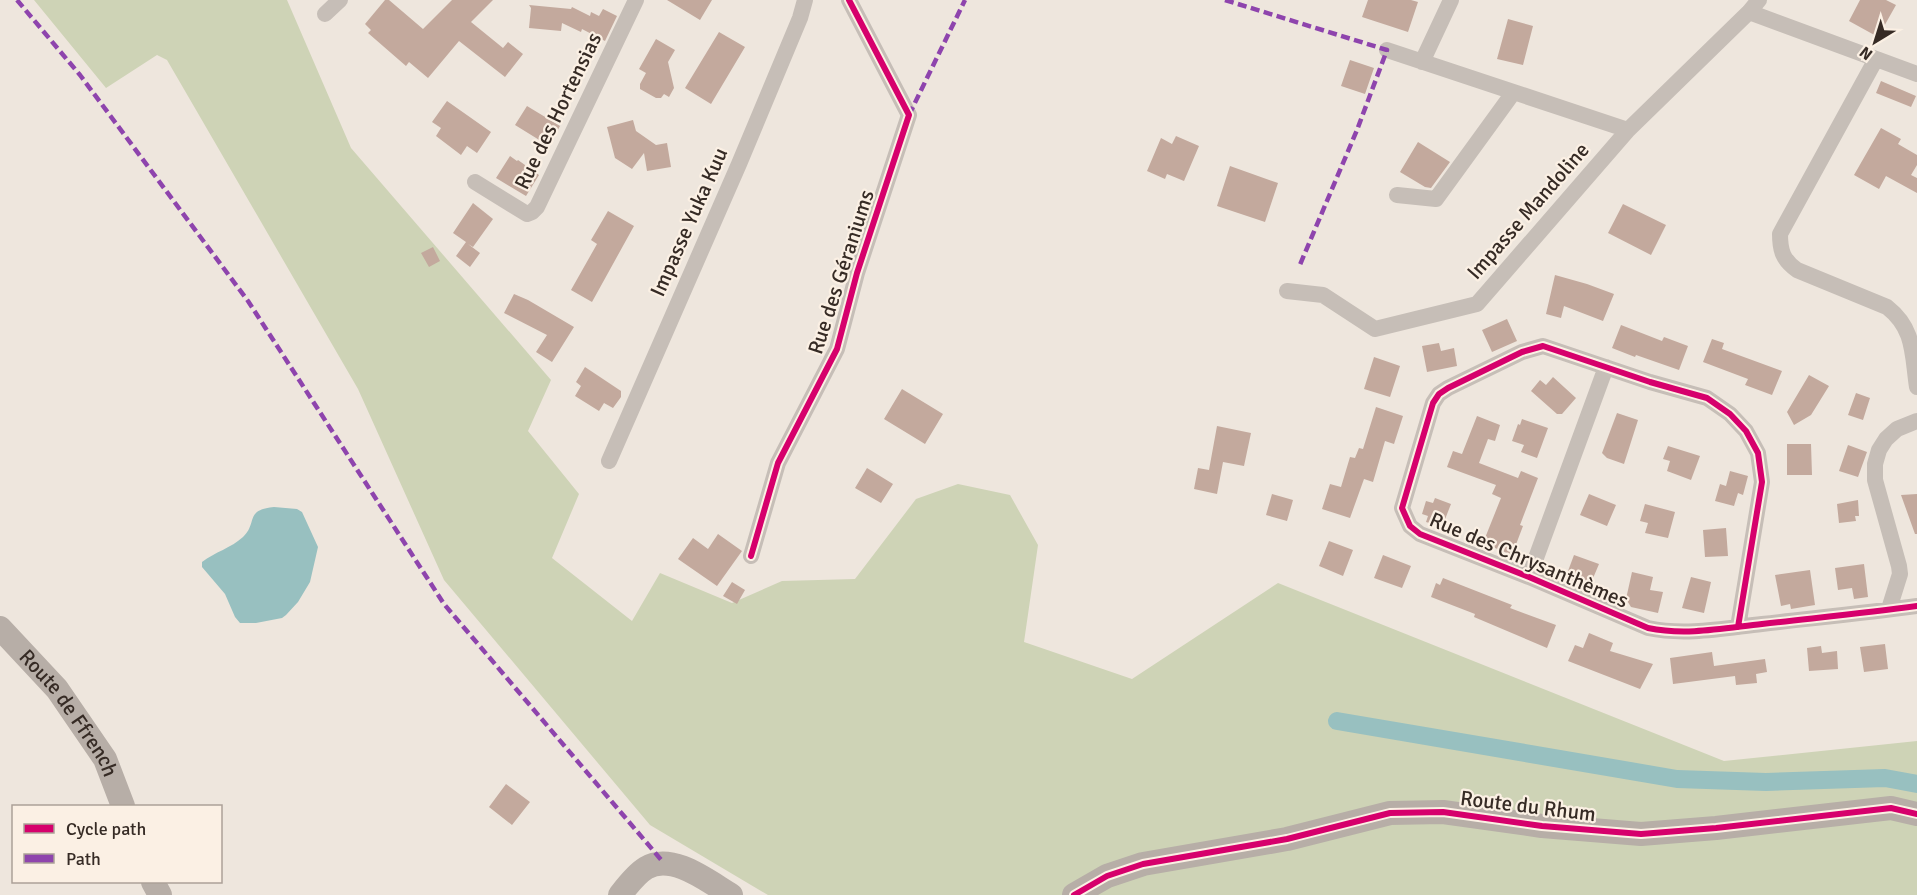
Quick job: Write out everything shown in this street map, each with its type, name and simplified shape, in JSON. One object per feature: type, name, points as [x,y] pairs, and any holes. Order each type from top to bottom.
[{"type":"street","points":[[325,14],[340,0]]},
{"type":"street","name":"Rue des Hortensias","points":[[475,182],[527,214],[537,207],[636,0]]},
{"type":"street","name":"Impasse Yuka Kuu","points":[[609,461],[739,164],[800,18],[805,0]]},
{"type":"street","name":"Rue des Géraniums","points":[[751,556],[778,463],[837,349],[857,273],[909,115],[849,0]]},
{"type":"street","points":[[1422,62],[1451,0]]},
{"type":"street","points":[[1754,6],[1876,59],[1917,74]]},
{"type":"street","name":"Impasse Mandoline","points":[[1287,291],[1323,295],[1375,329],[1477,304],[1628,130],[1754,6]]},
{"type":"street","points":[[1387,50],[1628,130]]},
{"type":"street","points":[[1876,59],[1780,234],[1780,249],[1787,263],[1797,270],[1887,307],[1899,316],[1908,329],[1917,387]]},
{"type":"street","points":[[1397,195],[1436,199],[1513,93]]},
{"type":"street","name":"Rue des Chrysanthèmes","points":[[1738,627],[1762,482],[1758,453],[1746,430],[1730,414],[1707,398],[1650,382],[1544,346],[1534,348],[1439,394],[1429,412],[1402,507],[1406,520],[1420,534],[1648,628],[1674,632],[1738,627],[1917,606]]},
{"type":"street","points":[[1529,577],[1606,367]]},
{"type":"street","points":[[1889,609],[1900,574],[1875,480],[1875,465],[1879,450],[1886,439],[1897,429],[1917,421]]},
{"type":"street","name":"Route de Ffrench","points":[[0,628],[57,689],[105,759],[122,805]]},
{"type":"street","name":"Route du Rhum","points":[[1074,895],[1107,876],[1143,864],[1287,839],[1390,813],[1443,812],[1542,826],[1641,834],[1891,808],[1917,814]]},
{"type":"street","points":[[620,895],[646,868],[663,862],[676,864],[731,895]]},
{"type":"green space","points":[[34,0],[287,0],[351,148],[551,380],[528,431],[579,494],[552,558],[632,621],[660,573],[732,603],[782,581],[855,579],[916,499],[958,484],[1010,495],[1038,545],[1024,642],[1132,679],[1278,583],[1724,761],[1917,741],[1917,895],[768,895],[650,825],[444,580],[358,389],[167,60],[157,55],[106,88]]},
{"type":"water","points":[[274,507],[297,509],[302,512],[318,547],[310,582],[298,602],[282,618],[256,623],[240,623],[225,594],[202,567],[202,562],[243,537],[255,514]]},
{"type":"building","points":[[385,0],[389,0],[423,29],[452,0],[493,0],[471,22],[503,48],[508,42],[523,54],[505,77],[459,41],[428,78],[409,62],[406,66],[368,33],[371,30],[365,24]]},
{"type":"building","points":[[667,0],[712,0],[700,20]]},
{"type":"building","points":[[1368,0],[1418,2],[1408,32],[1362,17]]},
{"type":"building","points":[[1860,0],[1886,0],[1896,5],[1878,37],[1849,21]]},
{"type":"building","points":[[529,5],[571,9],[572,7],[590,16],[591,12],[599,16],[603,9],[617,16],[605,41],[582,29],[581,32],[562,23],[561,31],[529,28],[531,8]]},
{"type":"building","points":[[1508,19],[1533,26],[1523,65],[1497,59]]},
{"type":"building","points":[[719,32],[745,47],[711,104],[685,88]]},
{"type":"building","points":[[656,39],[675,50],[668,62],[674,88],[669,97],[664,94],[661,98],[656,98],[640,89],[646,73],[639,69]]},
{"type":"building","points":[[1350,60],[1374,68],[1365,94],[1341,86]]},
{"type":"building","points":[[1881,81],[1916,96],[1911,107],[1876,93]]},
{"type":"building","points":[[447,101],[491,132],[477,153],[467,146],[461,155],[436,136],[441,128],[432,122]]},
{"type":"building","points":[[527,106],[560,126],[549,146],[515,125]]},
{"type":"building","points":[[633,120],[636,131],[656,145],[667,143],[671,167],[647,171],[644,153],[632,169],[615,158],[607,127]]},
{"type":"building","points":[[1881,128],[1901,139],[1898,144],[1917,155],[1917,165],[1911,175],[1917,178],[1917,193],[1886,176],[1879,189],[1854,175]]},
{"type":"building","points":[[1176,136],[1199,146],[1184,181],[1167,174],[1165,179],[1147,171],[1161,138],[1172,144]]},
{"type":"building","points":[[1418,142],[1450,162],[1431,188],[1425,187],[1400,172]]},
{"type":"building","points":[[510,156],[539,175],[526,196],[496,178]]},
{"type":"building","points":[[1230,166],[1278,183],[1265,222],[1217,206]]},
{"type":"building","points":[[473,203],[493,219],[473,247],[468,244],[480,253],[470,267],[456,256],[466,242],[453,233]]},
{"type":"building","points":[[1623,204],[1666,225],[1651,255],[1608,233]]},
{"type":"building","points":[[608,211],[634,226],[592,302],[571,290],[597,244],[591,240]]},
{"type":"building","points":[[433,247],[440,261],[429,267],[421,253]]},
{"type":"building","points":[[1555,275],[1614,294],[1603,321],[1564,306],[1561,318],[1546,314]]},
{"type":"building","points":[[514,294],[574,327],[552,362],[536,352],[547,335],[504,313]]},
{"type":"building","points":[[1507,319],[1517,341],[1492,352],[1482,330]]},
{"type":"building","points":[[1621,325],[1662,341],[1664,337],[1688,346],[1679,370],[1612,348]]},
{"type":"building","points":[[1712,339],[1724,343],[1722,349],[1782,371],[1772,395],[1745,385],[1748,379],[1703,362]]},
{"type":"building","points":[[1439,343],[1441,351],[1454,348],[1457,366],[1427,372],[1422,346]]},
{"type":"building","points":[[1374,357],[1400,366],[1390,397],[1364,389]]},
{"type":"building","points":[[585,367],[621,391],[621,397],[613,408],[604,403],[599,411],[575,396],[581,386],[576,382]]},
{"type":"building","points":[[1809,375],[1829,386],[1811,415],[1794,425],[1787,412]]},
{"type":"building","points":[[1553,377],[1576,398],[1562,414],[1557,414],[1531,391],[1540,380],[1546,385]]},
{"type":"building","points":[[902,389],[943,414],[925,444],[884,419]]},
{"type":"building","points":[[1856,393],[1870,398],[1863,420],[1848,415]]},
{"type":"building","points":[[1376,407],[1403,416],[1394,444],[1385,441],[1373,482],[1364,479],[1350,518],[1322,509],[1330,484],[1341,487],[1350,457],[1355,458],[1359,448],[1363,449]]},
{"type":"building","points":[[1617,413],[1638,420],[1624,464],[1607,458],[1602,453]]},
{"type":"building","points":[[1477,416],[1500,425],[1495,441],[1488,439],[1479,463],[1518,478],[1521,471],[1538,478],[1520,525],[1523,526],[1512,555],[1483,543],[1501,498],[1492,494],[1496,485],[1447,467],[1453,451],[1462,454]]},
{"type":"building","points":[[1522,419],[1548,428],[1537,458],[1521,452],[1524,445],[1512,441]]},
{"type":"building","points":[[1217,426],[1251,433],[1244,466],[1223,462],[1217,494],[1194,489],[1198,468],[1209,470]]},
{"type":"building","points":[[1787,444],[1811,444],[1812,475],[1787,475]]},
{"type":"building","points":[[1848,445],[1867,452],[1858,477],[1839,471]]},
{"type":"building","points":[[1668,446],[1700,456],[1691,480],[1667,471],[1670,461],[1663,459]]},
{"type":"building","points":[[867,468],[893,484],[881,503],[855,488]]},
{"type":"building","points":[[1730,471],[1748,476],[1743,495],[1738,493],[1734,506],[1715,501],[1720,484],[1726,486]]},
{"type":"building","points":[[1272,494],[1293,500],[1287,521],[1266,515]]},
{"type":"building","points":[[1589,494],[1616,505],[1607,526],[1580,515]]},
{"type":"building","points":[[1917,494],[1917,534],[1915,534],[1901,495]]},
{"type":"building","points":[[1435,498],[1451,504],[1442,527],[1426,522],[1428,516],[1422,514],[1426,501],[1433,503]]},
{"type":"building","points":[[1858,500],[1859,516],[1855,516],[1856,521],[1839,523],[1837,504]]},
{"type":"building","points":[[1645,504],[1675,512],[1668,538],[1645,533],[1648,523],[1640,521]]},
{"type":"building","points":[[1726,528],[1728,556],[1705,557],[1703,530]]},
{"type":"building","points":[[718,534],[742,551],[717,586],[678,559],[693,538],[708,549]]},
{"type":"building","points":[[1329,541],[1353,550],[1343,576],[1319,566]]},
{"type":"building","points":[[1383,555],[1411,566],[1402,588],[1374,578]]},
{"type":"building","points":[[1574,555],[1599,564],[1591,583],[1579,578],[1577,583],[1565,579]]},
{"type":"building","points":[[1864,564],[1868,597],[1854,599],[1852,588],[1838,590],[1835,568]]},
{"type":"building","points":[[1810,570],[1815,605],[1791,609],[1790,604],[1781,606],[1775,575]]},
{"type":"building","points":[[1632,572],[1653,577],[1650,590],[1663,592],[1658,613],[1631,607],[1626,599]]},
{"type":"building","points":[[1691,577],[1711,582],[1704,613],[1682,608]]},
{"type":"building","points":[[1443,578],[1512,605],[1510,608],[1556,625],[1547,648],[1474,617],[1475,614],[1431,597],[1436,583],[1440,585]]},
{"type":"building","points":[[732,582],[745,590],[737,604],[723,596]]},
{"type":"building","points":[[1589,633],[1613,643],[1610,651],[1653,664],[1640,689],[1568,661],[1575,645],[1583,648]]},
{"type":"building","points":[[1885,644],[1888,669],[1864,672],[1860,647]]},
{"type":"building","points":[[1821,646],[1822,653],[1837,651],[1838,669],[1809,671],[1807,648]]},
{"type":"building","points":[[1712,652],[1714,666],[1765,659],[1767,672],[1756,674],[1757,683],[1736,685],[1735,676],[1673,684],[1670,658]]},
{"type":"building","points":[[506,784],[530,802],[512,825],[489,807]]},
{"type":"waterway","points":[[1337,721],[1677,779],[1766,782],[1885,778],[1917,784]]},
{"type":"marked path","points":[[17,0],[80,75],[248,301],[444,604],[663,862]]},
{"type":"marked path","points":[[909,115],[965,0]]},
{"type":"marked path","points":[[1225,0],[1387,50],[1357,130],[1299,267]]},
{"type":"cycle path","points":[[751,556],[778,463],[837,349],[857,273],[909,115],[849,0]]},
{"type":"cycle path","points":[[1738,627],[1762,482],[1758,453],[1746,431],[1730,414],[1707,398],[1650,382],[1543,346],[1522,352],[1439,394],[1433,403],[1402,508],[1410,526],[1420,534],[1648,628],[1677,631],[1720,629],[1859,613],[1917,606]]},
{"type":"cycle path","points":[[1074,895],[1107,876],[1143,864],[1287,839],[1390,813],[1443,812],[1542,826],[1641,834],[1891,808],[1917,814]]}]
